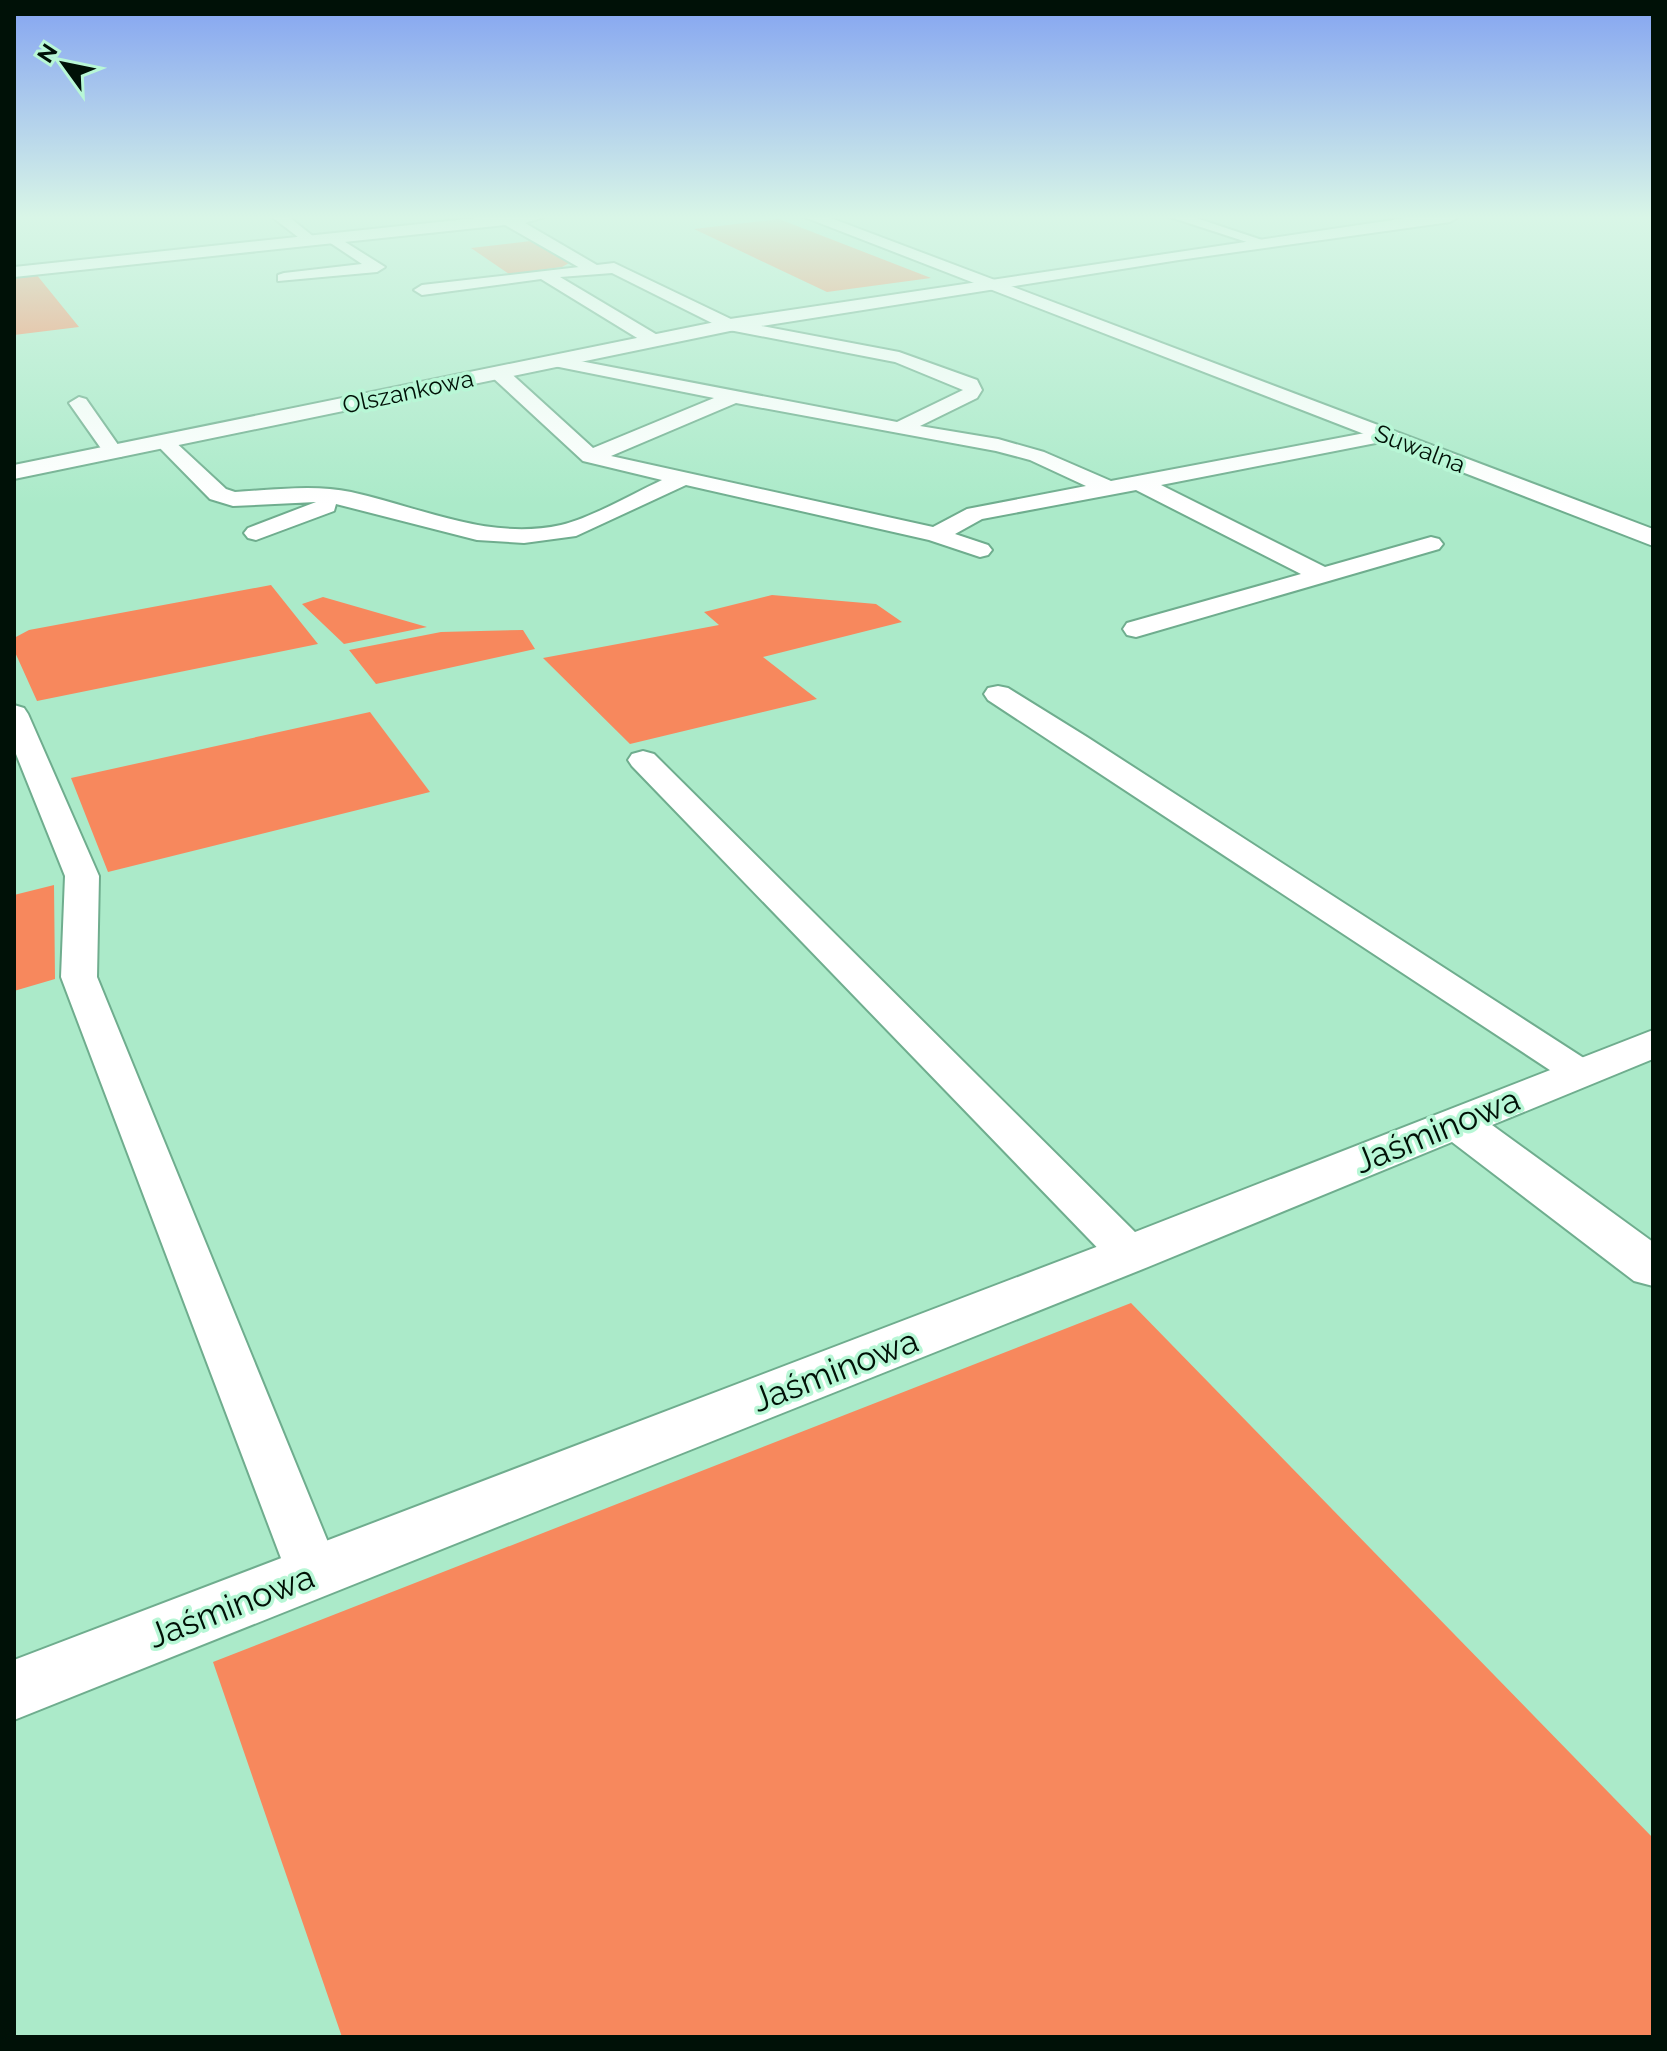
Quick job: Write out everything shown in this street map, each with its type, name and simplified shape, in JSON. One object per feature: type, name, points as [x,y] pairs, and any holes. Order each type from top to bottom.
[{"type":"street","name":"Olszankowa","points":[[14,472],[653,340],[815,313]]},
{"type":"street","name":"Suwalna","points":[[1060,313],[1653,538]]},
{"type":"street","name":"Suwalna","points":[[1100,313],[1151,333],[1177,348],[1186,360]]},
{"type":"street","name":"Jaśminowa","points":[[14,1690],[1130,1254],[1653,1043]]},
{"type":"street","points":[[1456,1122],[1653,1268]]},
{"type":"lane","points":[[608,313],[653,340]]},
{"type":"lane","points":[[705,313],[730,325],[899,357],[970,384],[973,390],[970,394],[899,429]]},
{"type":"lane","points":[[554,361],[1018,450],[1110,489]]},
{"type":"lane","points":[[499,373],[590,457],[936,535],[980,550]]},
{"type":"lane","points":[[590,457],[736,396]]},
{"type":"lane","points":[[79,403],[114,453]]},
{"type":"lane","points":[[936,535],[975,514],[1386,435]]},
{"type":"lane","points":[[165,443],[218,494],[233,499],[308,495],[348,498],[477,533],[524,536],[568,531],[684,478]]},
{"type":"lane","points":[[1140,483],[1322,575]]},
{"type":"lane","points":[[256,533],[348,498]]},
{"type":"lane","points":[[1136,629],[1431,544]]},
{"type":"lane","points":[[998,694],[1579,1072]]},
{"type":"lane","points":[[14,714],[82,876],[79,977],[314,1574]]},
{"type":"lane","points":[[643,760],[1130,1254]]},
{"type":"shaded area","points":[[14,313],[67,313],[79,327],[14,335]]},
{"type":"shaded area","points":[[271,585],[318,644],[37,701],[14,650],[14,638],[29,630]]},
{"type":"shaded area","points":[[772,595],[876,604],[902,622],[763,657],[817,699],[630,744],[543,658],[719,625],[704,612]]},
{"type":"shaded area","points":[[323,597],[427,627],[344,644],[302,604]]},
{"type":"shaded area","points":[[523,630],[535,649],[376,684],[349,650],[441,632]]},
{"type":"shaded area","points":[[370,712],[430,792],[108,872],[71,778]]},
{"type":"shaded area","points":[[54,885],[55,979],[14,991],[14,895]]},
{"type":"shaded area","points":[[1131,1303],[1653,1838],[1653,2037],[342,2037],[213,1662]]}]
